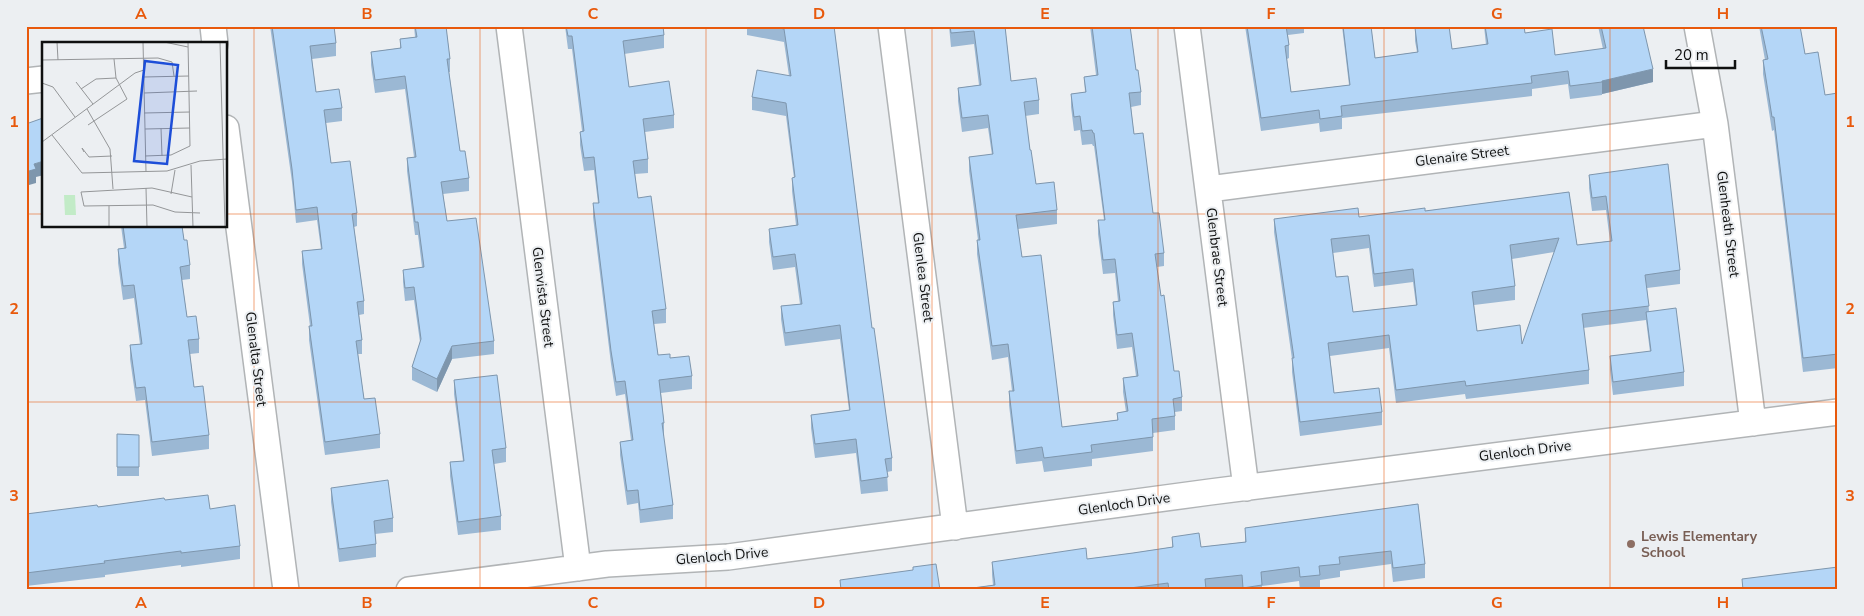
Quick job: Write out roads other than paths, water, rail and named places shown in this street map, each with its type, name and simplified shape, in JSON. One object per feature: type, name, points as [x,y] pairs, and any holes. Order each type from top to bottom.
[{"type":"street","points":[[213,26],[215,42]]},
{"type":"street","name":"Glenvista Street","points":[[509,26],[578,568]]},
{"type":"street","name":"Glenlea Street","points":[[891,26],[955,527]]},
{"type":"street","name":"Glenbrae Street","points":[[1187,26],[1246,488]]},
{"type":"street","name":"Glenheath Street","points":[[1697,26],[1715,124],[1753,422]]},
{"type":"street","points":[[26,81],[42,79]]},
{"type":"street","name":"Glenaire Street","points":[[1209,189],[1715,124]]},
{"type":"street","name":"Glenalta Street","points":[[228,143],[286,590]]},
{"type":"street","name":"Glenloch Drive","points":[[409,590],[607,564],[728,557],[1838,412]]},
{"type":"place","name":"Lewis Elementary School","points":[[1631,544]]}]
